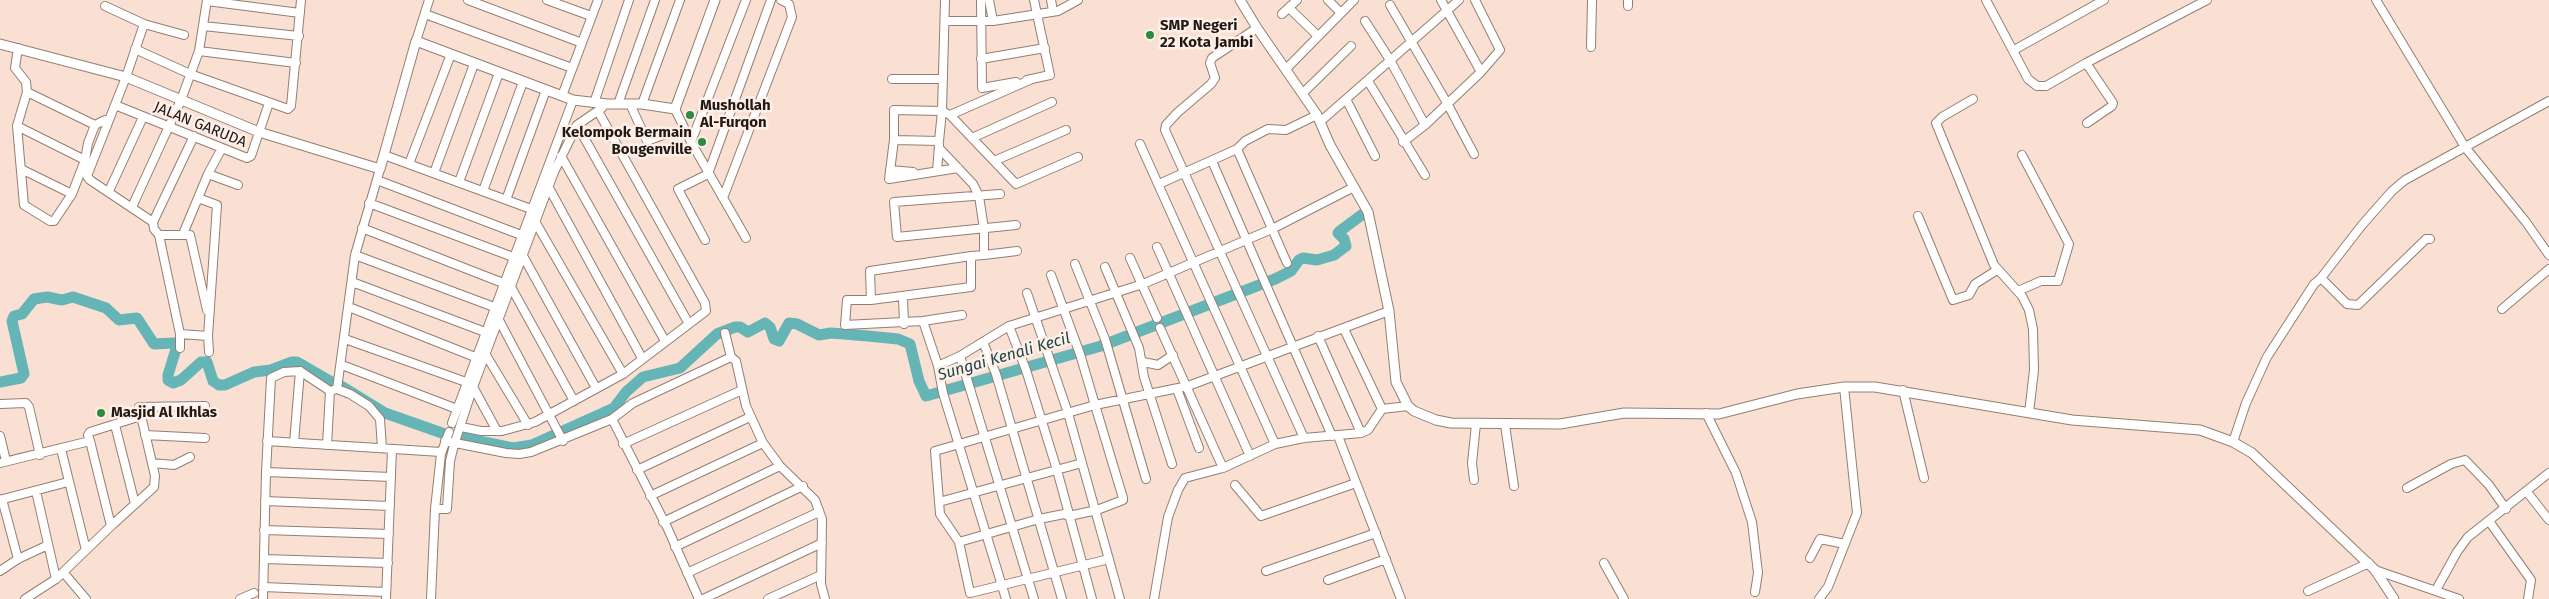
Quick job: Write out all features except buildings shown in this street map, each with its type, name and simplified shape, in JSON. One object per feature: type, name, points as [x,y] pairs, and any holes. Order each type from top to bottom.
[{"type":"street","points":[[132,207],[181,100],[200,50],[207,0],[300,13]]},
{"type":"street","points":[[135,49],[190,74],[268,103],[286,109],[290,108],[299,36],[301,0]]},
{"type":"street","points":[[327,445],[334,390],[342,365],[355,255],[429,0]]},
{"type":"street","points":[[468,0],[582,43]]},
{"type":"street","points":[[547,0],[591,16]]},
{"type":"street","points":[[562,96],[598,0]]},
{"type":"street","points":[[596,107],[629,0]]},
{"type":"street","points":[[618,104],[655,0]]},
{"type":"street","points":[[642,104],[680,0]]},
{"type":"street","points":[[714,0],[675,109],[708,174],[746,238]]},
{"type":"street","points":[[691,142],[746,0]]},
{"type":"street","points":[[705,240],[678,189],[708,174],[771,0]]},
{"type":"street","points":[[723,198],[792,17],[789,4],[781,0]]},
{"type":"street","points":[[937,171],[939,144],[946,113],[943,79],[946,21],[945,0]]},
{"type":"street","points":[[981,0],[982,88],[1050,74],[1034,0]]},
{"type":"street","points":[[989,0],[993,22]]},
{"type":"street","points":[[1051,0],[1053,12]]},
{"type":"street","points":[[946,21],[993,22],[1053,12],[1078,0]]},
{"type":"street","points":[[1240,0],[1319,118],[1330,145],[1366,209],[1389,311],[1394,369],[1402,395],[1408,406]]},
{"type":"street","points":[[1282,14],[1297,0]]},
{"type":"street","points":[[1328,0],[1341,13]]},
{"type":"street","points":[[1286,69],[1354,0]]},
{"type":"street","points":[[1441,0],[1480,72]]},
{"type":"street","points":[[1159,184],[1237,150],[1245,141],[1268,129],[1286,130],[1319,118],[1368,81],[1459,0]]},
{"type":"street","points":[[1403,142],[1425,125],[1500,50],[1475,0]]},
{"type":"street","points":[[1591,48],[1592,0]]},
{"type":"street","points":[[1986,0],[2028,79],[2041,88],[2207,0]]},
{"type":"street","points":[[2014,50],[2104,0]]},
{"type":"street","points":[[2376,0],[2465,147],[2526,222],[2549,255]]},
{"type":"street","points":[[1390,5],[1447,103],[1474,154]]},
{"type":"street","points":[[105,6],[144,24],[184,36]]},
{"type":"street","points":[[1289,8],[1318,36]]},
{"type":"street","points":[[425,14],[572,68]]},
{"type":"street","points":[[1365,21],[1390,60],[1425,125]]},
{"type":"street","points":[[144,24],[88,176],[90,180],[153,222]]},
{"type":"street","points":[[203,26],[299,36]]},
{"type":"street","points":[[1257,28],[1212,58],[1210,63],[1215,78],[1211,84],[1166,125],[1167,137],[1304,438]]},
{"type":"street","points":[[416,41],[523,82],[596,107],[705,303],[704,314],[622,374],[551,415],[528,425],[496,431],[460,427]]},
{"type":"street","points":[[0,44],[126,77],[259,132],[380,169]]},
{"type":"street","points":[[1303,93],[1351,46]]},
{"type":"street","points":[[18,48],[15,68],[26,82],[27,92],[17,126],[23,204],[50,221],[54,221],[72,194],[86,160],[88,143],[94,125],[105,120],[108,122]]},
{"type":"street","points":[[982,59],[1045,48]]},
{"type":"street","points":[[200,50],[296,63]]},
{"type":"street","points":[[408,164],[451,54]]},
{"type":"street","points":[[2086,63],[2113,102],[2112,106],[2087,123]]},
{"type":"street","points":[[434,173],[474,64]]},
{"type":"street","points":[[458,182],[499,73]]},
{"type":"street","points":[[892,79],[943,79]]},
{"type":"street","points":[[958,168],[889,179],[894,140],[894,110],[946,113],[1032,79]]},
{"type":"street","points":[[1368,81],[1403,142],[1425,175]]},
{"type":"street","points":[[483,191],[523,82]]},
{"type":"street","points":[[506,200],[546,90]]},
{"type":"street","points":[[27,92],[94,125]]},
{"type":"street","points":[[1346,98],[1375,156]]},
{"type":"street","points":[[1973,99],[1942,117],[1936,123],[1997,270],[2026,302],[2033,329],[2034,370],[2029,413]]},
{"type":"street","points":[[452,423],[457,409],[486,355],[499,320],[513,257],[573,100]]},
{"type":"street","points":[[2233,442],[2246,403],[2267,357],[2293,315],[2392,191],[2405,180],[2549,101]]},
{"type":"street","points":[[972,138],[1052,102]]},
{"type":"street","points":[[259,132],[268,103]]},
{"type":"street","points":[[435,509],[447,509],[450,461],[476,357],[494,307],[523,256],[561,156],[577,125],[596,107],[607,104],[642,104],[675,109]]},
{"type":"street","points":[[630,104],[647,142],[668,133]]},
{"type":"street","name":"JALAN GARUDA","points":[[115,105],[248,158],[251,156],[259,132]]},
{"type":"street","points":[[946,113],[1016,184],[1078,158]]},
{"type":"street","points":[[109,191],[143,117]]},
{"type":"street","points":[[577,125],[689,324]]},
{"type":"street","points":[[17,126],[86,160]]},
{"type":"street","points":[[994,161],[1066,130]]},
{"type":"street","points":[[180,348],[180,334],[159,235],[154,229],[153,222],[194,136]]},
{"type":"street","points":[[894,140],[939,144],[973,184],[979,196],[984,229],[984,255]]},
{"type":"street","points":[[1140,144],[1210,303],[1276,444]]},
{"type":"street","points":[[183,234],[208,174],[222,148]]},
{"type":"street","points":[[1237,150],[1287,263]]},
{"type":"street","points":[[384,155],[531,209]]},
{"type":"street","points":[[2018,291],[2041,281],[2058,281],[2069,244],[2022,155]]},
{"type":"street","points":[[561,156],[665,341]]},
{"type":"street","points":[[1212,160],[1293,346],[1356,483],[1402,599]]},
{"type":"street","points":[[21,169],[72,194]]},
{"type":"street","points":[[208,174],[238,185]]},
{"type":"street","points":[[376,180],[521,235]]},
{"type":"street","points":[[938,366],[960,356],[1009,326],[1064,307],[1116,294],[1142,284],[1272,229],[1354,187]]},
{"type":"street","points":[[549,188],[642,358]]},
{"type":"street","points":[[1000,194],[894,202],[897,237],[1016,225]]},
{"type":"street","points":[[198,198],[216,205],[208,336],[209,352]]},
{"type":"street","points":[[369,203],[513,257]]},
{"type":"street","points":[[1918,216],[1953,300],[1969,295],[1975,284],[1997,270]]},
{"type":"street","points":[[536,223],[622,374]]},
{"type":"street","points":[[362,228],[507,285],[574,401]]},
{"type":"street","points":[[159,235],[183,234],[190,236],[209,320]]},
{"type":"street","points":[[2321,278],[2347,304],[2358,304],[2426,239],[2430,239]]},
{"type":"street","points":[[1157,247],[1250,456]]},
{"type":"street","points":[[871,300],[870,271],[1018,251]]},
{"type":"street","points":[[355,255],[494,307]]},
{"type":"street","points":[[523,256],[596,388]]},
{"type":"street","points":[[962,315],[904,324],[845,325],[847,300],[903,297],[971,287],[971,256]]},
{"type":"street","points":[[1130,258],[1157,318]]},
{"type":"street","points":[[1074,264],[1106,342],[1146,479]]},
{"type":"street","points":[[1105,267],[1143,362],[1142,371],[1172,464]]},
{"type":"street","points":[[2502,309],[2549,269]]},
{"type":"street","points":[[959,542],[1039,519],[1064,514],[1069,516],[1097,510],[1120,503],[1124,498],[1079,352],[1051,275]]},
{"type":"street","points":[[352,282],[485,332]]},
{"type":"street","points":[[1027,293],[1068,413],[1097,510],[1120,599]]},
{"type":"street","points":[[903,297],[904,324]]},
{"type":"street","points":[[348,307],[476,357]]},
{"type":"street","points":[[1109,560],[969,593],[959,542],[942,518],[938,507],[935,451],[1095,405],[1188,386],[1389,311]]},
{"type":"street","points":[[499,320],[561,436]]},
{"type":"street","points":[[923,322],[938,366],[943,392],[1006,599]]},
{"type":"street","points":[[1009,326],[1025,368],[1092,599]]},
{"type":"street","points":[[1160,328],[1188,386],[1223,468]]},
{"type":"street","points":[[1344,329],[1382,409]]},
{"type":"street","points":[[725,333],[731,357],[736,360],[750,417],[763,443],[780,466],[803,486],[815,500],[819,512],[822,543],[821,575],[825,599]]},
{"type":"street","points":[[180,334],[208,336]]},
{"type":"street","points":[[1318,336],[1361,433]]},
{"type":"street","points":[[345,339],[470,384],[496,431]]},
{"type":"street","points":[[983,342],[1012,428],[1062,599]]},
{"type":"street","points":[[486,355],[528,425]]},
{"type":"street","points":[[1143,362],[1158,365],[1173,355]]},
{"type":"street","points":[[960,356],[1034,599]]},
{"type":"street","points":[[445,442],[454,445],[519,454],[561,436],[612,420],[633,403],[731,357]]},
{"type":"street","points":[[342,365],[457,409]]},
{"type":"street","points":[[294,443],[300,371]]},
{"type":"street","points":[[263,599],[267,441],[271,378],[284,372],[300,371],[334,390],[350,394],[369,406],[380,419],[382,448]]},
{"type":"street","points":[[1154,599],[1168,517],[1178,490],[1185,478],[1223,468],[1276,444],[1304,438],[1361,433],[1368,430],[1382,409],[1408,406],[1436,420],[1476,424],[1560,424],[1624,412],[1732,412],[1797,394],[1844,387],[1875,387],[1902,390],[2072,420],[2200,430],[2233,442],[2252,453],[2372,566],[2394,599]]},
{"type":"street","points":[[1819,599],[1828,586],[1846,544],[1857,508],[1844,387]]},
{"type":"street","points":[[1177,389],[1199,448]]},
{"type":"street","points":[[623,444],[742,390]]},
{"type":"street","points":[[1902,390],[1924,478]]},
{"type":"street","points":[[0,404],[26,402],[40,455]]},
{"type":"street","points":[[25,599],[56,579],[155,485],[152,463],[139,409],[141,406],[205,406]]},
{"type":"street","points":[[1706,413],[1736,473],[1752,522],[1758,573],[1755,592]]},
{"type":"street","points":[[111,526],[90,441],[90,432],[141,416]]},
{"type":"street","points":[[636,470],[750,417]]},
{"type":"street","points":[[612,420],[701,599],[822,543]]},
{"type":"street","points":[[1474,480],[1472,463],[1476,424]]},
{"type":"street","points":[[115,425],[135,504]]},
{"type":"street","points":[[1505,425],[1514,486]]},
{"type":"street","points":[[431,599],[435,509],[441,452],[449,432]]},
{"type":"street","points":[[145,435],[205,438]]},
{"type":"street","points":[[0,436],[3,462],[40,455],[90,441]]},
{"type":"street","points":[[267,441],[441,452]]},
{"type":"street","points":[[650,496],[763,443]]},
{"type":"street","points":[[62,449],[68,482],[86,550]]},
{"type":"street","points":[[263,587],[386,596],[392,449]]},
{"type":"street","points":[[152,463],[179,464],[190,457]]},
{"type":"street","points":[[2407,488],[2451,464],[2465,460],[2489,486],[2506,509]]},
{"type":"street","points":[[939,502],[1082,463]]},
{"type":"street","points":[[663,522],[780,466]]},
{"type":"street","points":[[266,472],[391,476]]},
{"type":"street","points":[[2436,590],[2457,552],[2468,538],[2549,473]]},
{"type":"street","points":[[18,559],[1,499],[68,482]]},
{"type":"street","points":[[1235,485],[1261,516],[1356,483]]},
{"type":"street","points":[[675,547],[803,486]]},
{"type":"street","points":[[36,491],[56,579]]},
{"type":"street","points":[[2527,492],[2549,520]]},
{"type":"street","points":[[265,501],[390,506]]},
{"type":"street","points":[[687,573],[819,512]]},
{"type":"street","points":[[2489,520],[2531,580],[2528,599]]},
{"type":"street","points":[[264,530],[389,534]]},
{"type":"street","points":[[1266,571],[1376,533]]},
{"type":"street","points":[[1810,558],[1820,539],[1846,544]]},
{"type":"street","points":[[0,571],[18,559],[48,545]]},
{"type":"street","points":[[264,559],[388,563]]},
{"type":"street","points":[[1328,580],[1386,559]]},
{"type":"street","points":[[1604,563],[1624,599]]},
{"type":"street","points":[[2308,591],[2372,566],[2459,599]]},
{"type":"street","points":[[63,572],[86,599]]},
{"type":"street","points":[[768,599],[821,575]]},
{"type":"street","points":[[240,599],[254,593]]},
{"type":"waterway","name":"Sungai Kenali Kecil","points":[[464,438],[513,448],[532,445],[614,408],[626,392],[643,377],[680,368],[717,334],[735,327],[740,327],[748,332],[765,323],[770,327],[774,339],[779,341],[789,323],[797,324],[819,335],[831,333],[868,336],[898,339],[910,344],[919,381],[926,396],[1101,346],[1275,279],[1291,271],[1299,260],[1303,258],[1317,260],[1334,255],[1346,246],[1344,239],[1338,233],[1363,214]]},
{"type":"waterway","name":"Sungai Kenali Kecil","points":[[0,382],[21,378],[24,374],[12,321],[14,316],[22,314],[34,299],[47,297],[62,300],[73,297],[106,308],[119,320],[137,318],[154,344],[174,343],[176,349],[168,375],[168,380],[173,383],[181,380],[201,362],[207,362],[213,381],[219,385],[225,385],[254,372],[271,370],[297,362],[335,384]]},
{"type":"waterway","name":"Sungai Kenali Kecil","points":[[341,386],[385,413],[442,433]]},
{"type":"place","name":"SMP Negeri 22 Kota Jambi","points":[[1150,35]]},
{"type":"place","name":"Mushollah Al-Furqon","points":[[690,115]]},
{"type":"place","name":"Kelompok Bermain Bougenville","points":[[702,142]]},
{"type":"place","name":"Masjid Al Ikhlas","points":[[101,413]]}]
